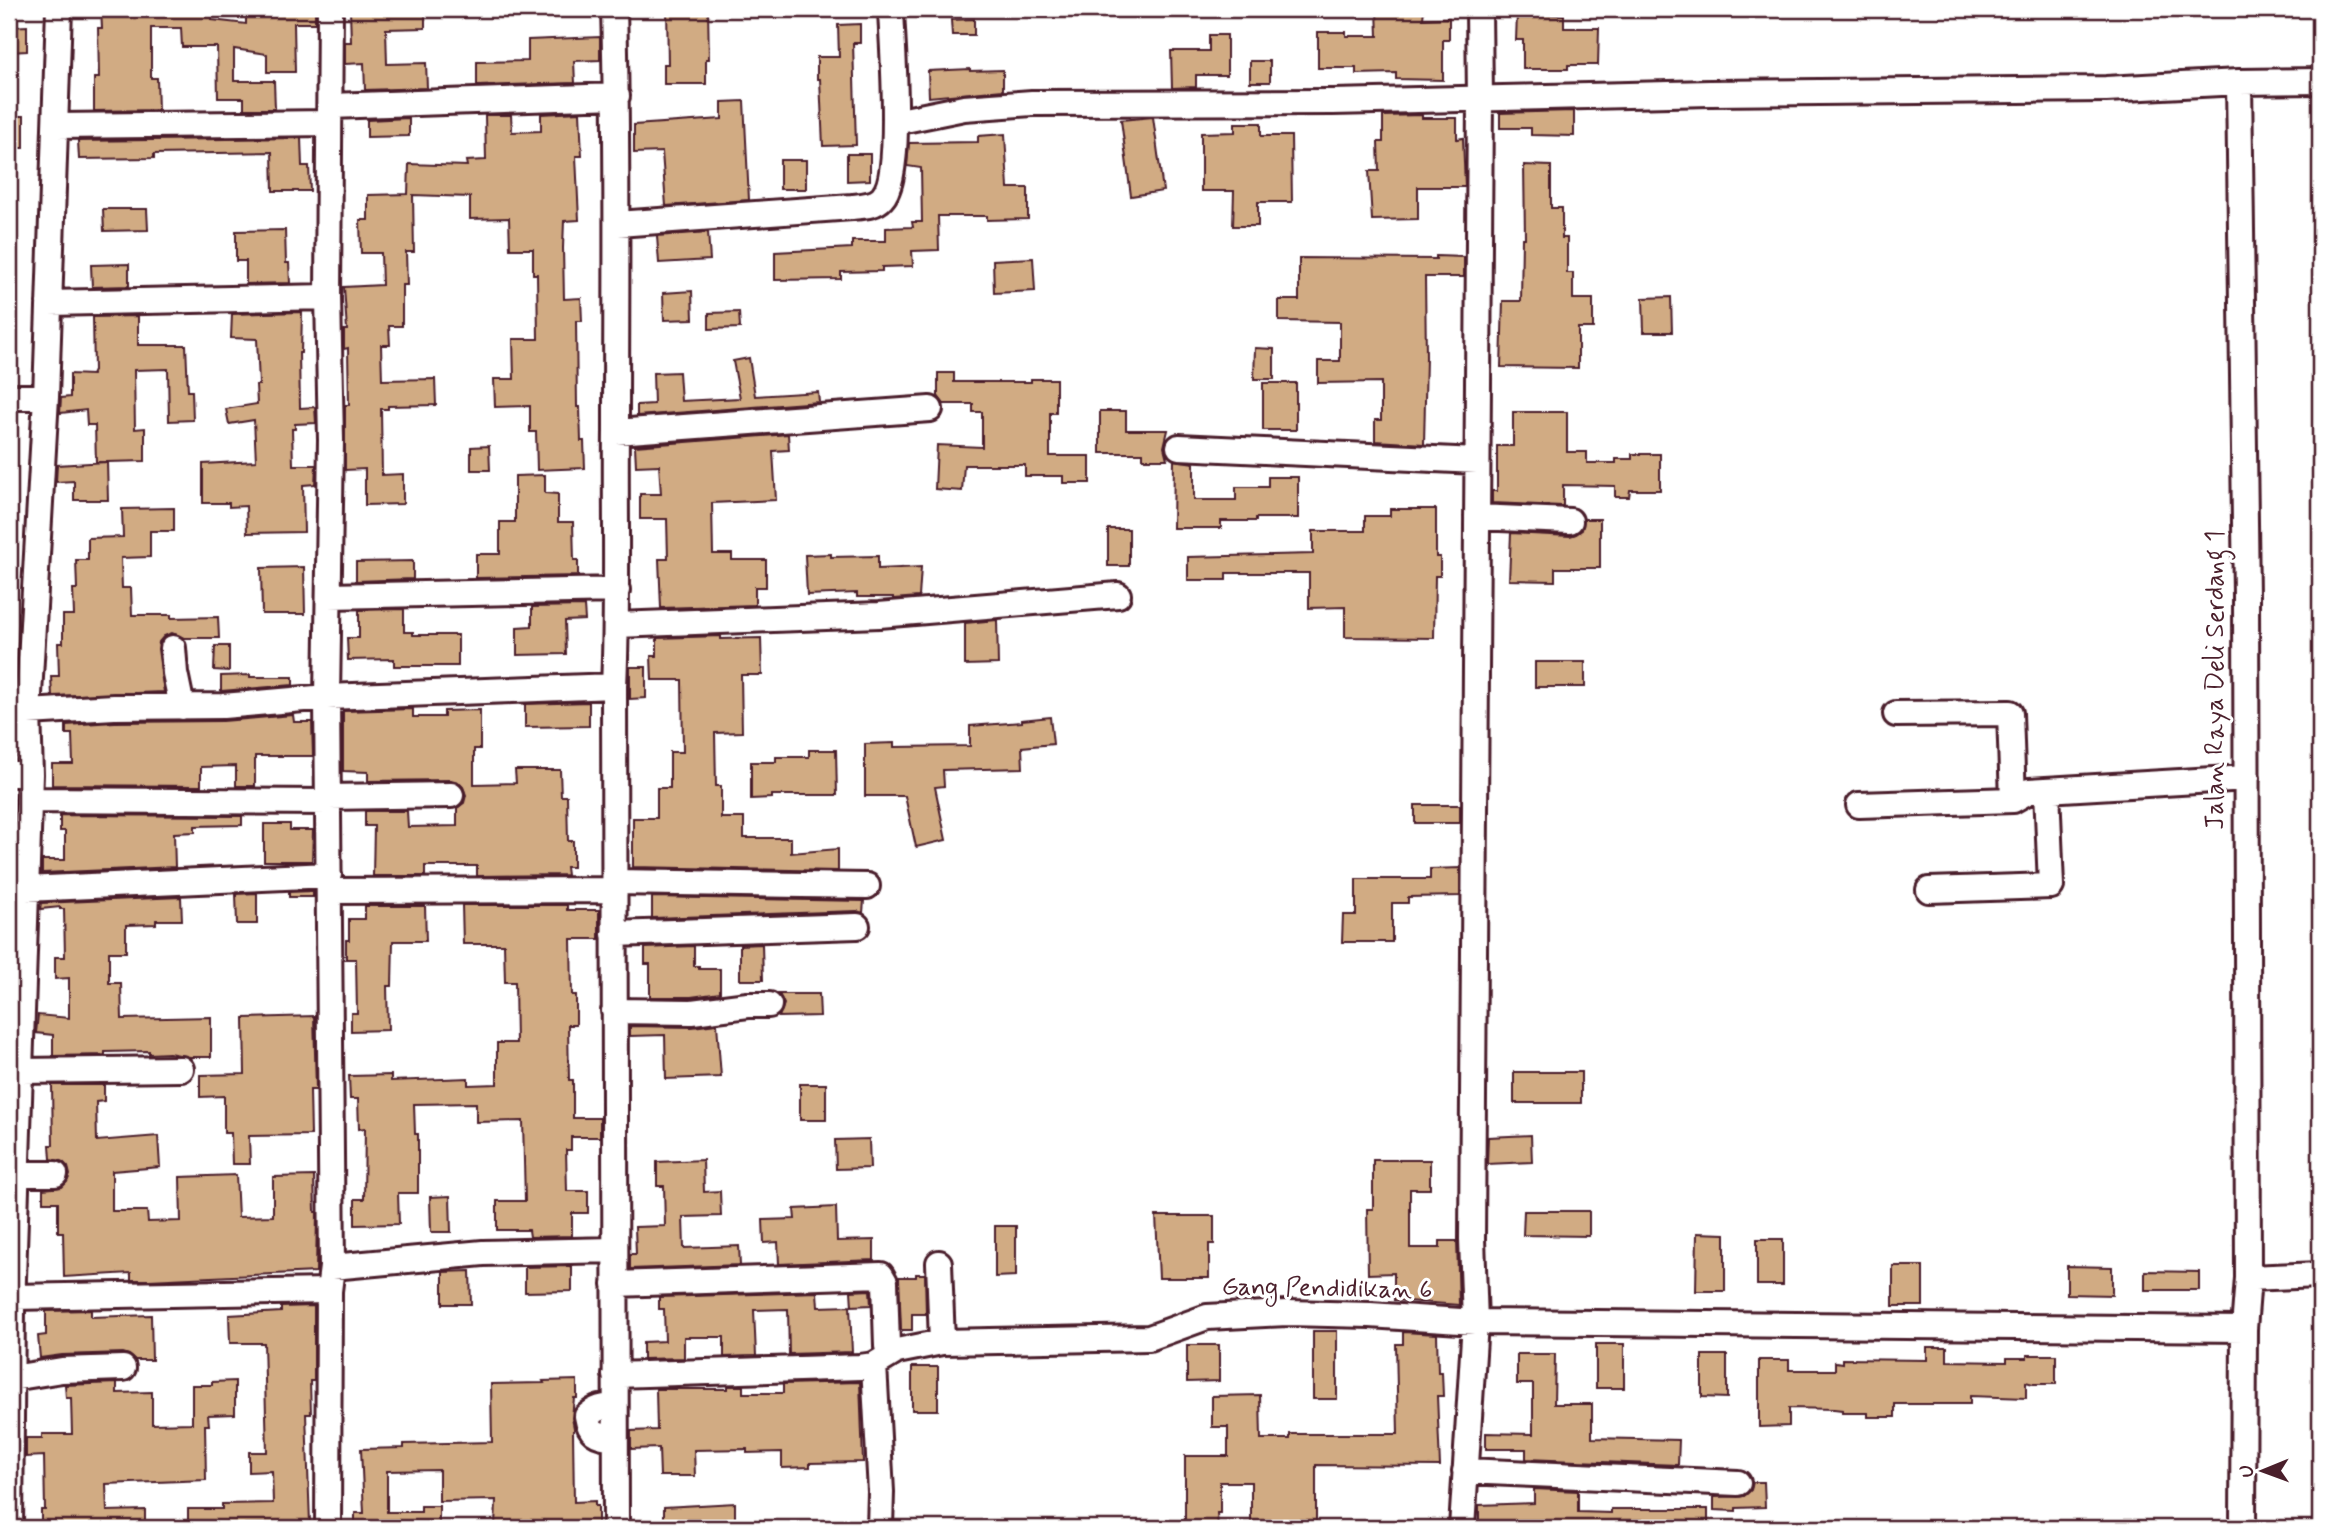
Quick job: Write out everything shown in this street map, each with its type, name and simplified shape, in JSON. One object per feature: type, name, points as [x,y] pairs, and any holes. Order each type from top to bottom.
[{"type":"street","points":[[10,1528],[9,1430],[17,1174],[20,893],[29,800],[19,774],[28,712],[46,397],[59,9]]},
{"type":"street","points":[[328,1528],[331,1279],[327,697],[331,440],[328,297],[330,9]]},
{"type":"street","points":[[614,9],[618,224],[617,625],[614,686],[616,1528]]},
{"type":"street","points":[[618,224],[852,207],[874,204],[884,197],[891,183],[895,122],[891,9]]},
{"type":"street","points":[[1462,1528],[1475,1322],[1472,1239],[1479,9]]},
{"type":"street","points":[[895,122],[964,108],[1032,103],[1333,102],[1710,93],[2106,89],[2320,81]]},
{"type":"street","name":"Jalan Raya Deli Serdang 1","points":[[2239,82],[2248,1278],[2244,1329],[2243,1528]]},
{"type":"street","points":[[56,126],[330,115],[617,96]]},
{"type":"street","points":[[49,303],[328,297]]},
{"type":"street","points":[[9,397],[46,397]]},
{"type":"street","points":[[616,432],[930,409]]},
{"type":"street","points":[[1179,447],[1478,461]]},
{"type":"street","points":[[1477,517],[1570,521]]},
{"type":"street","points":[[329,596],[617,590]]},
{"type":"street","points":[[617,625],[879,614],[1118,595]]},
{"type":"street","points":[[173,648],[182,706]]},
{"type":"street","points":[[28,712],[223,706],[327,697],[614,686]]},
{"type":"street","points":[[1896,713],[2010,713],[2013,800]]},
{"type":"street","points":[[1859,805],[2013,800],[2029,791],[2246,778]]},
{"type":"street","points":[[1929,890],[2051,886],[2047,790]]},
{"type":"street","points":[[29,800],[329,800],[451,795]]},
{"type":"street","points":[[20,893],[330,883],[867,886]]},
{"type":"street","points":[[614,934],[857,926]]},
{"type":"street","points":[[614,1011],[692,1012],[769,1005]]},
{"type":"street","points":[[17,1076],[181,1069]]},
{"type":"street","points":[[17,1174],[55,1174]]},
{"type":"street","points":[[11,1304],[331,1279],[483,1253],[615,1250]]},
{"type":"street","points":[[939,1263],[942,1342]]},
{"type":"street","points":[[615,1284],[879,1275],[884,1277],[887,1346],[882,1360],[880,1528]]},
{"type":"street","points":[[2248,1278],[2320,1275]]},
{"type":"street","name":"Gang Pendidikan 6","points":[[615,1376],[848,1367],[882,1360],[916,1346],[942,1342],[1149,1338],[1207,1317],[1287,1313],[1475,1322],[2244,1329]]},
{"type":"street","points":[[12,1378],[62,1370],[123,1368]]},
{"type":"street","points":[[1465,1471],[1738,1483]]},
{"type":"building","points":[[101,9],[212,9],[212,20],[246,24],[246,9],[315,9],[315,23],[294,23],[295,72],[267,72],[267,54],[234,49],[234,81],[274,81],[275,109],[244,109],[244,98],[218,98],[217,47],[182,47],[181,28],[151,28],[151,78],[157,78],[158,110],[94,111],[94,78],[99,78],[98,28],[102,28]]},
{"type":"building","points":[[425,9],[425,28],[386,29],[387,64],[426,63],[427,88],[365,90],[364,63],[345,64],[345,42],[351,42],[350,10]]},
{"type":"building","points":[[667,9],[708,9],[709,59],[706,59],[706,84],[664,84],[664,64],[668,64]]},
{"type":"building","points":[[1377,9],[1424,9],[1423,19],[1449,18],[1449,40],[1443,40],[1443,80],[1396,79],[1396,73],[1356,74],[1356,68],[1318,68],[1318,32],[1346,32],[1346,36],[1378,36]]},
{"type":"building","points":[[1517,14],[1564,15],[1564,28],[1599,28],[1598,65],[1568,65],[1568,69],[1523,69],[1523,40],[1516,40]]},
{"type":"building","points":[[974,19],[974,35],[952,35],[951,20]]},
{"type":"building","points":[[860,24],[860,43],[853,43],[856,145],[823,146],[817,57],[839,57],[838,25]]},
{"type":"building","points":[[27,26],[27,51],[9,52],[9,27]]},
{"type":"building","points":[[1209,35],[1227,35],[1227,75],[1196,75],[1196,87],[1172,88],[1171,51],[1209,51]]},
{"type":"building","points":[[600,37],[600,60],[574,61],[575,83],[477,86],[477,62],[528,61],[528,40]]},
{"type":"building","points":[[1250,61],[1270,61],[1270,82],[1250,82]]},
{"type":"building","points":[[1003,70],[1003,90],[929,97],[928,71]]},
{"type":"building","points":[[744,101],[749,200],[666,206],[662,152],[634,153],[634,125],[722,119],[722,102]]},
{"type":"building","points":[[1574,111],[1574,136],[1531,135],[1531,128],[1500,128],[1500,113]]},
{"type":"building","points":[[580,112],[582,156],[576,156],[579,220],[564,221],[563,248],[564,299],[581,298],[582,321],[576,321],[577,407],[580,407],[585,468],[537,470],[536,432],[530,432],[530,406],[495,407],[494,379],[514,379],[513,339],[538,339],[537,274],[533,274],[533,249],[510,249],[509,218],[470,219],[470,197],[413,195],[414,252],[406,252],[407,285],[402,285],[402,326],[389,326],[390,345],[381,345],[382,380],[435,379],[436,405],[388,406],[388,409],[381,409],[382,475],[403,474],[403,504],[365,505],[365,469],[345,470],[345,405],[349,405],[348,348],[344,349],[344,330],[347,330],[344,287],[382,285],[381,253],[361,253],[360,220],[368,220],[368,195],[408,194],[409,164],[467,166],[466,161],[486,160],[485,115],[511,115],[512,132],[541,131],[541,114]]},
{"type":"building","points":[[1422,115],[1422,118],[1457,118],[1457,139],[1463,138],[1465,187],[1418,187],[1418,219],[1372,220],[1369,171],[1379,171],[1378,142],[1383,142],[1383,116]]},
{"type":"building","points":[[9,116],[24,116],[24,148],[9,148]]},
{"type":"building","points":[[1153,117],[1163,191],[1131,196],[1121,120]]},
{"type":"building","points":[[409,118],[409,136],[367,137],[367,120]]},
{"type":"building","points":[[1235,123],[1261,123],[1261,136],[1291,136],[1292,202],[1258,202],[1258,226],[1233,226],[1234,191],[1201,191],[1201,133],[1235,132]]},
{"type":"building","points":[[1005,134],[1008,188],[1028,188],[1028,219],[987,220],[987,216],[938,216],[939,250],[912,251],[913,266],[882,267],[882,271],[841,272],[841,279],[775,280],[775,252],[852,248],[852,241],[886,241],[886,228],[913,227],[912,222],[922,222],[921,168],[907,166],[909,143],[978,142],[978,136]]},
{"type":"building","points":[[301,138],[302,166],[309,166],[310,191],[273,191],[272,152],[154,154],[154,158],[79,159],[78,141]]},
{"type":"building","points":[[847,154],[870,154],[870,180],[847,181]]},
{"type":"building","points":[[780,160],[806,160],[806,189],[780,189]]},
{"type":"building","points":[[1524,165],[1551,166],[1551,208],[1562,208],[1562,238],[1567,238],[1567,273],[1573,273],[1573,299],[1593,299],[1593,328],[1578,328],[1578,368],[1501,367],[1503,301],[1521,301],[1522,238],[1525,238]]},
{"type":"building","points":[[103,209],[147,209],[148,230],[104,231]]},
{"type":"building","points":[[285,230],[286,263],[289,263],[290,283],[246,284],[246,261],[236,261],[236,231]]},
{"type":"building","points":[[708,232],[710,260],[659,263],[657,236]]},
{"type":"building","points":[[1436,256],[1464,257],[1464,277],[1425,277],[1424,444],[1375,441],[1375,420],[1381,420],[1381,382],[1318,383],[1318,361],[1340,361],[1340,322],[1279,321],[1279,300],[1299,300],[1299,258],[1436,259]]},
{"type":"building","points":[[1033,258],[1035,291],[994,293],[993,260]]},
{"type":"building","points":[[129,264],[129,286],[92,287],[91,265]]},
{"type":"building","points":[[692,291],[693,319],[664,320],[663,293]]},
{"type":"building","points":[[1671,297],[1672,332],[1644,332],[1643,298]]},
{"type":"building","points":[[302,312],[299,353],[300,408],[315,407],[316,423],[295,424],[295,429],[292,429],[293,465],[316,465],[315,484],[303,485],[304,532],[247,533],[246,506],[229,507],[229,503],[203,503],[203,464],[256,461],[254,420],[229,424],[226,409],[257,404],[256,385],[259,385],[257,339],[231,338],[232,314]]},
{"type":"building","points":[[739,312],[740,328],[709,329],[709,313]]},
{"type":"building","points":[[138,316],[138,345],[186,345],[188,391],[192,391],[193,420],[169,421],[168,369],[134,370],[135,429],[145,428],[145,461],[96,462],[95,425],[87,425],[86,410],[60,413],[61,398],[70,397],[70,374],[92,375],[94,371],[93,317]]},
{"type":"building","points":[[1255,348],[1274,349],[1274,379],[1254,379]]},
{"type":"building","points":[[749,358],[755,396],[818,392],[819,402],[637,416],[637,405],[654,404],[653,373],[679,372],[681,401],[740,398],[733,361]]},
{"type":"building","points":[[938,373],[954,373],[954,382],[1031,382],[1031,379],[1056,379],[1056,413],[1050,413],[1050,456],[1090,456],[1090,483],[1063,483],[1063,476],[1025,476],[1025,465],[964,465],[962,491],[935,489],[937,445],[982,447],[982,412],[973,412],[973,404],[944,404],[938,396]]},
{"type":"building","points":[[1263,383],[1296,383],[1296,430],[1263,430]]},
{"type":"building","points":[[1100,411],[1126,411],[1126,430],[1168,430],[1164,447],[1167,459],[1143,459],[1143,453],[1100,453]]},
{"type":"building","points":[[1513,412],[1567,412],[1567,452],[1587,452],[1587,463],[1616,463],[1616,459],[1632,459],[1632,454],[1660,454],[1660,490],[1630,490],[1629,497],[1615,497],[1615,486],[1563,485],[1563,506],[1492,503],[1492,491],[1497,491],[1497,446],[1513,446]]},
{"type":"building","points":[[788,434],[789,450],[773,451],[776,500],[712,503],[713,554],[732,554],[732,560],[766,560],[766,587],[755,587],[755,605],[661,608],[659,559],[668,559],[667,519],[640,519],[640,494],[661,494],[659,465],[636,466],[635,446]]},
{"type":"building","points":[[489,446],[490,470],[471,470],[471,447]]},
{"type":"building","points":[[1174,460],[1194,463],[1194,500],[1236,500],[1236,487],[1268,487],[1268,477],[1298,477],[1298,518],[1221,521],[1221,528],[1173,528]]},
{"type":"building","points":[[107,462],[108,500],[74,500],[74,481],[56,482],[57,465]]},
{"type":"building","points":[[545,475],[545,493],[558,494],[558,522],[573,522],[574,560],[578,560],[578,576],[476,578],[476,554],[500,554],[500,522],[515,522],[515,476]]},
{"type":"building","points":[[174,508],[174,531],[150,531],[150,557],[121,558],[122,588],[131,588],[132,615],[218,617],[219,638],[184,638],[172,633],[164,636],[158,649],[164,692],[52,696],[51,676],[59,676],[58,643],[63,643],[63,615],[74,615],[76,560],[88,560],[88,538],[123,537],[122,509]]},
{"type":"building","points":[[1390,509],[1436,509],[1436,557],[1440,557],[1440,576],[1435,576],[1434,638],[1345,637],[1345,607],[1309,608],[1309,573],[1226,573],[1226,580],[1188,580],[1188,557],[1313,554],[1313,531],[1365,531],[1365,516],[1390,516]]},
{"type":"building","points":[[1584,519],[1600,519],[1600,568],[1555,568],[1555,581],[1509,580],[1511,533],[1570,536],[1582,530]]},
{"type":"building","points":[[1108,529],[1129,529],[1129,566],[1108,566]]},
{"type":"building","points":[[831,554],[831,557],[878,556],[878,569],[921,567],[919,597],[857,597],[857,593],[807,595],[805,555]]},
{"type":"building","points":[[413,561],[413,579],[356,581],[356,562]]},
{"type":"building","points":[[304,567],[305,614],[262,614],[261,568]]},
{"type":"building","points":[[584,606],[585,620],[565,621],[566,654],[517,655],[517,627],[532,626],[532,607]]},
{"type":"building","points":[[404,609],[404,632],[413,632],[413,635],[458,635],[458,666],[394,666],[394,659],[348,660],[347,638],[359,638],[359,610]]},
{"type":"building","points":[[997,620],[998,664],[965,665],[965,623]]},
{"type":"building","points":[[721,636],[721,639],[761,638],[762,675],[741,675],[742,732],[715,733],[716,786],[721,786],[721,818],[744,818],[744,838],[791,838],[791,853],[838,849],[838,871],[633,867],[633,818],[657,818],[657,788],[670,788],[670,752],[683,752],[682,680],[652,680],[651,656],[657,656],[657,638]]},
{"type":"building","points":[[215,646],[229,646],[229,671],[214,670]]},
{"type":"building","points":[[1535,662],[1585,662],[1585,687],[1535,687]]},
{"type":"building","points":[[630,667],[646,667],[646,698],[630,699]]},
{"type":"building","points":[[221,676],[293,677],[293,685],[221,691]]},
{"type":"building","points":[[589,702],[589,726],[525,727],[525,704]]},
{"type":"building","points":[[413,709],[413,717],[444,717],[444,711],[480,710],[480,749],[474,749],[474,784],[516,783],[515,770],[560,770],[561,796],[567,796],[568,841],[573,841],[573,867],[566,867],[567,875],[477,876],[477,866],[425,866],[425,876],[373,876],[374,826],[365,826],[365,811],[407,811],[408,827],[457,826],[457,808],[464,803],[466,795],[458,782],[451,780],[368,781],[368,772],[343,771],[343,711]]},
{"type":"building","points":[[293,715],[294,722],[312,722],[313,756],[255,756],[255,786],[236,786],[236,766],[201,767],[201,786],[52,785],[52,764],[73,764],[72,734],[66,734],[66,725],[223,721]]},
{"type":"building","points":[[1050,717],[1053,744],[1022,747],[1023,768],[943,770],[944,786],[935,787],[946,840],[916,847],[905,796],[865,796],[865,744],[894,743],[894,747],[970,746],[970,726]]},
{"type":"building","points":[[809,750],[836,750],[837,795],[772,795],[772,798],[751,799],[751,762],[776,762],[776,757],[809,757]]},
{"type":"building","points":[[1415,805],[1460,805],[1460,823],[1415,823]]},
{"type":"building","points":[[60,815],[242,816],[242,825],[195,826],[195,832],[174,833],[175,867],[42,873],[42,860],[65,860],[65,831],[60,831]]},
{"type":"building","points":[[264,824],[290,824],[290,830],[313,830],[312,861],[264,861]]},
{"type":"building","points":[[9,865],[12,865],[9,913]]},
{"type":"building","points":[[1460,868],[1460,896],[1408,897],[1408,903],[1392,903],[1392,942],[1342,942],[1343,915],[1356,915],[1356,879],[1430,879],[1430,869]]},
{"type":"building","points":[[313,891],[313,897],[289,897],[289,892]]},
{"type":"building","points":[[257,893],[257,924],[237,924],[236,894]]},
{"type":"building","points":[[181,897],[182,920],[156,920],[156,924],[126,925],[126,952],[109,952],[109,983],[121,983],[122,1019],[211,1017],[211,1057],[149,1054],[149,1051],[53,1056],[53,1035],[36,1033],[38,1015],[69,1018],[69,978],[55,979],[55,957],[65,957],[64,909],[40,909],[41,903]]},
{"type":"building","points":[[652,897],[864,901],[863,913],[857,911],[652,918]]},
{"type":"building","points":[[462,905],[567,905],[567,910],[599,910],[599,939],[571,939],[572,995],[576,995],[576,1025],[568,1025],[573,1118],[600,1118],[600,1137],[571,1137],[571,1150],[566,1150],[567,1191],[588,1191],[588,1213],[572,1213],[572,1236],[530,1237],[529,1230],[497,1230],[497,1201],[525,1201],[523,1121],[476,1122],[476,1103],[414,1104],[415,1134],[418,1134],[418,1193],[398,1193],[399,1224],[355,1225],[355,1199],[364,1199],[365,1128],[359,1129],[358,1099],[350,1099],[349,1076],[391,1075],[391,1081],[468,1078],[468,1085],[497,1084],[497,1043],[516,1043],[515,982],[505,982],[504,944],[463,944]]},
{"type":"building","points":[[365,906],[425,906],[426,941],[393,941],[392,986],[387,986],[388,1030],[351,1031],[351,1013],[357,1013],[356,959],[346,959],[346,940],[349,940],[349,919],[365,919]]},
{"type":"building","points":[[762,944],[763,980],[740,980],[740,945]]},
{"type":"building","points":[[694,946],[694,966],[699,966],[699,969],[720,969],[720,993],[691,997],[650,997],[650,964],[645,964],[645,948]]},
{"type":"building","points":[[779,994],[819,994],[820,1016],[779,1017],[784,1004]]},
{"type":"building","points":[[314,1016],[316,1090],[310,1090],[311,1135],[249,1136],[250,1164],[232,1164],[231,1133],[224,1133],[224,1096],[200,1097],[200,1075],[245,1074],[244,1018]]},
{"type":"building","points":[[717,1024],[721,1077],[666,1079],[665,1035],[630,1036],[630,1026],[692,1027]]},
{"type":"building","points":[[1514,1072],[1581,1072],[1581,1103],[1514,1103]]},
{"type":"building","points":[[800,1084],[826,1084],[826,1120],[800,1120]]},
{"type":"building","points":[[52,1085],[104,1085],[104,1101],[96,1102],[97,1141],[158,1136],[160,1167],[112,1171],[112,1211],[147,1211],[148,1222],[181,1221],[180,1177],[236,1175],[238,1217],[273,1216],[273,1177],[314,1176],[317,1212],[316,1272],[149,1280],[131,1280],[131,1273],[64,1277],[63,1232],[58,1232],[58,1202],[43,1202],[43,1189],[62,1187],[70,1175],[63,1162],[51,1159]]},
{"type":"building","points":[[1531,1135],[1532,1162],[1487,1164],[1488,1137]]},
{"type":"building","points":[[869,1139],[870,1168],[836,1169],[835,1140]]},
{"type":"building","points":[[703,1160],[704,1192],[720,1191],[721,1216],[683,1217],[684,1248],[739,1246],[740,1265],[630,1269],[630,1254],[636,1254],[635,1227],[665,1226],[664,1186],[657,1186],[657,1162]]},
{"type":"building","points":[[1373,1160],[1430,1160],[1430,1189],[1410,1189],[1410,1248],[1440,1248],[1440,1241],[1457,1241],[1459,1305],[1394,1300],[1394,1273],[1368,1274],[1367,1209],[1373,1209]]},
{"type":"building","points":[[450,1196],[451,1232],[431,1232],[430,1197]]},
{"type":"building","points":[[836,1207],[837,1241],[874,1240],[874,1260],[779,1264],[778,1242],[764,1243],[763,1220],[795,1219],[794,1209]]},
{"type":"building","points":[[1524,1211],[1589,1211],[1589,1236],[1523,1235]]},
{"type":"building","points":[[1156,1216],[1214,1216],[1214,1244],[1209,1244],[1209,1278],[1159,1278]]},
{"type":"building","points":[[995,1226],[1016,1226],[1016,1276],[995,1277]]},
{"type":"building","points":[[1697,1233],[1725,1234],[1725,1291],[1696,1291]]},
{"type":"building","points":[[1757,1239],[1783,1239],[1783,1285],[1757,1285]]},
{"type":"building","points":[[572,1266],[572,1291],[525,1292],[525,1267]]},
{"type":"building","points":[[1893,1266],[1923,1266],[1923,1306],[1893,1306]]},
{"type":"building","points":[[2067,1266],[2112,1267],[2112,1295],[2067,1294]]},
{"type":"building","points":[[470,1271],[471,1304],[443,1304],[443,1272]]},
{"type":"building","points":[[2145,1271],[2199,1272],[2199,1290],[2145,1290]]},
{"type":"building","points":[[916,1274],[925,1274],[926,1314],[912,1314],[912,1330],[901,1330],[899,1277],[916,1277]]},
{"type":"building","points":[[870,1290],[871,1305],[852,1306],[851,1291]]},
{"type":"building","points":[[817,1292],[818,1307],[850,1306],[852,1352],[789,1354],[788,1309],[754,1310],[756,1356],[724,1357],[724,1337],[684,1337],[684,1358],[643,1359],[643,1342],[665,1341],[664,1309],[659,1309],[659,1297]]},
{"type":"building","points":[[314,1306],[314,1381],[310,1381],[311,1414],[306,1414],[310,1523],[245,1524],[245,1528],[188,1528],[188,1509],[222,1509],[222,1504],[273,1503],[272,1471],[249,1472],[249,1452],[267,1452],[264,1343],[230,1343],[229,1315],[281,1312],[281,1307]]},
{"type":"building","points":[[91,1310],[91,1317],[151,1315],[152,1360],[135,1360],[123,1353],[40,1358],[38,1336],[46,1335],[46,1311]]},
{"type":"building","points":[[1313,1331],[1337,1331],[1337,1399],[1313,1399]]},
{"type":"building","points":[[1403,1332],[1437,1334],[1438,1372],[1442,1372],[1443,1396],[1437,1396],[1440,1466],[1316,1465],[1316,1528],[1251,1528],[1251,1482],[1220,1482],[1218,1528],[1185,1528],[1185,1456],[1228,1456],[1228,1427],[1212,1427],[1212,1396],[1260,1395],[1261,1439],[1290,1439],[1290,1434],[1398,1434],[1396,1344],[1403,1344]]},
{"type":"building","points":[[1596,1344],[1624,1344],[1624,1388],[1596,1388]]},
{"type":"building","points":[[1187,1345],[1219,1345],[1219,1381],[1187,1382]]},
{"type":"building","points":[[1927,1347],[1947,1347],[1947,1361],[2007,1362],[2007,1358],[2027,1358],[2027,1355],[2056,1355],[2056,1384],[2026,1382],[2026,1398],[1970,1396],[1970,1404],[1895,1404],[1895,1417],[1868,1417],[1868,1413],[1842,1413],[1842,1410],[1834,1409],[1789,1408],[1789,1426],[1759,1427],[1759,1360],[1789,1360],[1789,1370],[1835,1370],[1835,1362],[1842,1363],[1842,1359],[1927,1360]]},
{"type":"building","points":[[1517,1354],[1555,1354],[1554,1404],[1592,1404],[1592,1438],[1679,1440],[1678,1465],[1526,1459],[1526,1449],[1486,1449],[1486,1433],[1533,1434],[1533,1384],[1517,1384]]},
{"type":"building","points":[[1702,1355],[1727,1355],[1727,1398],[1702,1397]]},
{"type":"building","points":[[912,1367],[938,1367],[938,1410],[912,1410]]},
{"type":"building","points":[[577,1380],[577,1398],[574,1398],[572,1418],[574,1502],[595,1501],[595,1506],[598,1506],[598,1528],[495,1528],[496,1500],[439,1501],[439,1470],[387,1471],[387,1512],[421,1512],[421,1506],[439,1506],[439,1527],[355,1528],[355,1513],[364,1513],[361,1449],[404,1448],[404,1444],[492,1442],[491,1384]]},
{"type":"building","points":[[235,1381],[235,1414],[208,1415],[209,1425],[205,1425],[206,1480],[106,1484],[107,1511],[145,1510],[145,1528],[41,1528],[41,1510],[45,1510],[44,1456],[26,1457],[26,1438],[42,1438],[42,1434],[72,1434],[71,1398],[66,1398],[65,1385],[117,1383],[117,1393],[152,1392],[152,1424],[192,1423],[192,1385]]},
{"type":"building","points":[[860,1382],[863,1462],[810,1463],[810,1467],[782,1468],[782,1452],[747,1453],[747,1449],[694,1450],[695,1476],[660,1476],[659,1448],[631,1449],[631,1431],[657,1430],[656,1389],[728,1389],[728,1386],[743,1386],[743,1393],[783,1393],[783,1384]]},
{"type":"building","points":[[1753,1482],[1764,1482],[1765,1507],[1736,1508],[1736,1511],[1714,1510],[1714,1497],[1744,1496],[1751,1490]]},
{"type":"building","points":[[1534,1489],[1578,1491],[1578,1512],[1611,1513],[1611,1509],[1708,1509],[1708,1528],[1479,1528],[1479,1505],[1534,1503]]},
{"type":"building","points":[[735,1503],[735,1527],[664,1528],[664,1507]]}]
